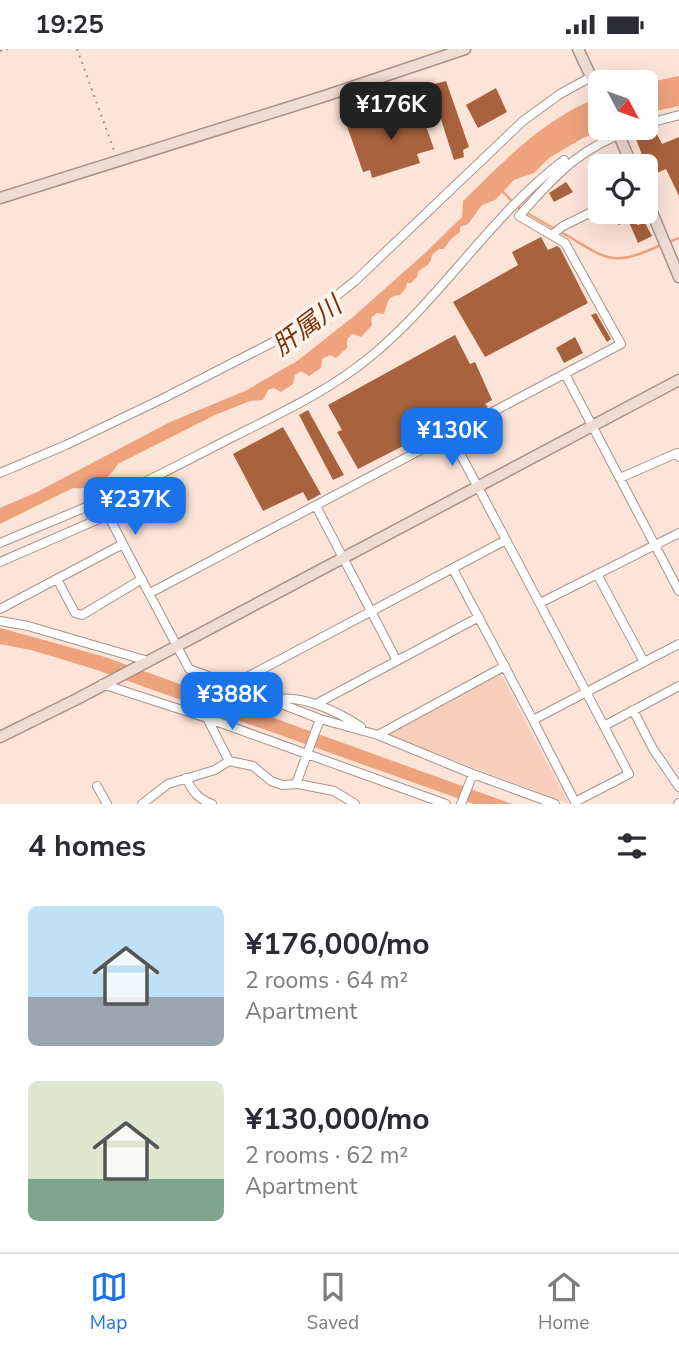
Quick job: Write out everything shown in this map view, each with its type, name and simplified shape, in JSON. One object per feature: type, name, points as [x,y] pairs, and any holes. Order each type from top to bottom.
[{"type":"street","points":[[0,198],[465,49]]},
{"type":"street","points":[[578,49],[588,70]]},
{"type":"street","points":[[0,473],[153,404],[287,335],[355,281],[523,121],[560,94],[588,81]]},
{"type":"street","points":[[658,121],[679,115]]},
{"type":"street","points":[[149,593],[621,344],[557,231],[519,216],[562,169],[602,140]]},
{"type":"street","points":[[0,544],[143,483],[308,399],[337,381],[371,356],[414,314],[547,173],[566,159],[586,150]]},
{"type":"street","points":[[557,231],[588,214]]},
{"type":"street","points":[[657,224],[679,277]]},
{"type":"street","points":[[565,375],[679,591]]},
{"type":"street","points":[[0,737],[679,380]]},
{"type":"street","points":[[450,435],[629,774],[575,803],[453,569]]},
{"type":"street","points":[[621,478],[677,453],[679,457]]},
{"type":"street","points":[[316,506],[397,661]]},
{"type":"street","points":[[0,562],[108,515],[189,669],[273,700],[318,723],[378,735],[471,779],[555,804]]},
{"type":"street","points":[[540,603],[679,533]]},
{"type":"street","points":[[232,685],[506,540]]},
{"type":"street","points":[[0,608],[123,544]]},
{"type":"street","points":[[597,574],[644,663]]},
{"type":"street","points":[[57,579],[75,613],[82,615],[142,579]]},
{"type":"street","points":[[316,704],[479,617]]},
{"type":"street","points":[[0,621],[146,662]]},
{"type":"street","points":[[533,720],[679,644]]},
{"type":"street","points":[[378,735],[505,666]]},
{"type":"street","points":[[102,684],[207,717],[446,804]]},
{"type":"street","points":[[604,726],[679,686]]},
{"type":"street","points":[[273,700],[286,697],[316,704],[341,713],[367,732]]},
{"type":"street","points":[[633,710],[653,749],[679,787]]},
{"type":"street","points":[[207,717],[229,761]]},
{"type":"street","points":[[296,784],[318,723]]},
{"type":"street","points":[[142,804],[168,784],[215,770],[229,761],[253,767],[271,781],[282,785],[296,784],[334,791],[355,804]]},
{"type":"street","points":[[186,778],[190,789],[212,804]]},
{"type":"street","points":[[461,804],[471,779]]},
{"type":"street","points":[[97,786],[107,804]]},
{"type":"path","points":[[0,51],[8,49]]},
{"type":"path","points":[[77,49],[118,161]]},
{"type":"shaded area","points":[[679,76],[679,106],[658,110],[658,80]]},
{"type":"shaded area","points":[[588,102],[588,136],[549,158],[534,173],[514,180],[495,200],[482,205],[468,224],[460,227],[460,232],[444,249],[439,249],[432,255],[429,264],[418,272],[411,283],[407,283],[400,295],[390,299],[384,314],[377,313],[371,318],[372,325],[361,337],[353,334],[347,339],[347,348],[336,358],[330,355],[322,359],[321,368],[309,376],[301,371],[295,375],[293,384],[281,392],[274,388],[268,390],[263,400],[250,401],[215,415],[118,464],[109,475],[93,486],[73,488],[0,524],[0,508],[37,492],[170,422],[245,391],[297,361],[353,317],[424,254],[462,217],[463,201],[526,141]]},
{"type":"shaded area","points":[[0,628],[102,656],[512,804],[474,804],[94,669],[31,650],[0,644]]},
{"type":"shaded area","points":[[501,674],[569,804],[388,735]]},
{"type":"building","points":[[446,81],[469,147],[463,150],[464,157],[454,160],[430,85]]},
{"type":"building","points":[[496,88],[507,112],[478,128],[466,105]]},
{"type":"building","points":[[420,109],[434,149],[417,154],[420,163],[372,178],[370,170],[363,172],[347,126],[362,121],[365,127],[380,121],[379,117],[398,111],[400,115]]},
{"type":"building","points":[[658,136],[662,144],[679,137],[679,196],[666,169],[658,172],[658,154],[642,154],[636,140],[658,140]]},
{"type":"building","points":[[566,182],[573,192],[554,202],[549,193]]},
{"type":"building","points":[[630,224],[646,224],[652,236],[638,243]]},
{"type":"building","points":[[541,237],[548,250],[557,246],[560,248],[588,303],[485,357],[453,302],[518,265],[512,252]]},
{"type":"building","points":[[596,313],[611,339],[607,342],[591,315]]},
{"type":"building","points":[[455,335],[470,364],[475,362],[492,400],[485,404],[488,407],[413,446],[411,442],[358,469],[337,432],[342,430],[328,405]]},
{"type":"building","points":[[575,337],[583,353],[564,363],[556,348]]},
{"type":"building","points":[[308,410],[344,475],[333,480],[299,415]]},
{"type":"building","points":[[283,427],[321,494],[308,501],[303,492],[263,511],[233,454]]},
{"type":"waterway","points":[[501,190],[520,209],[555,229]]},
{"type":"waterway","points":[[561,232],[589,249],[610,257],[631,256],[663,244]]},
{"type":"waterway","points":[[669,242],[679,238]]},
{"type":"water label","name":"肝属川","points":[[307,326]]}]
